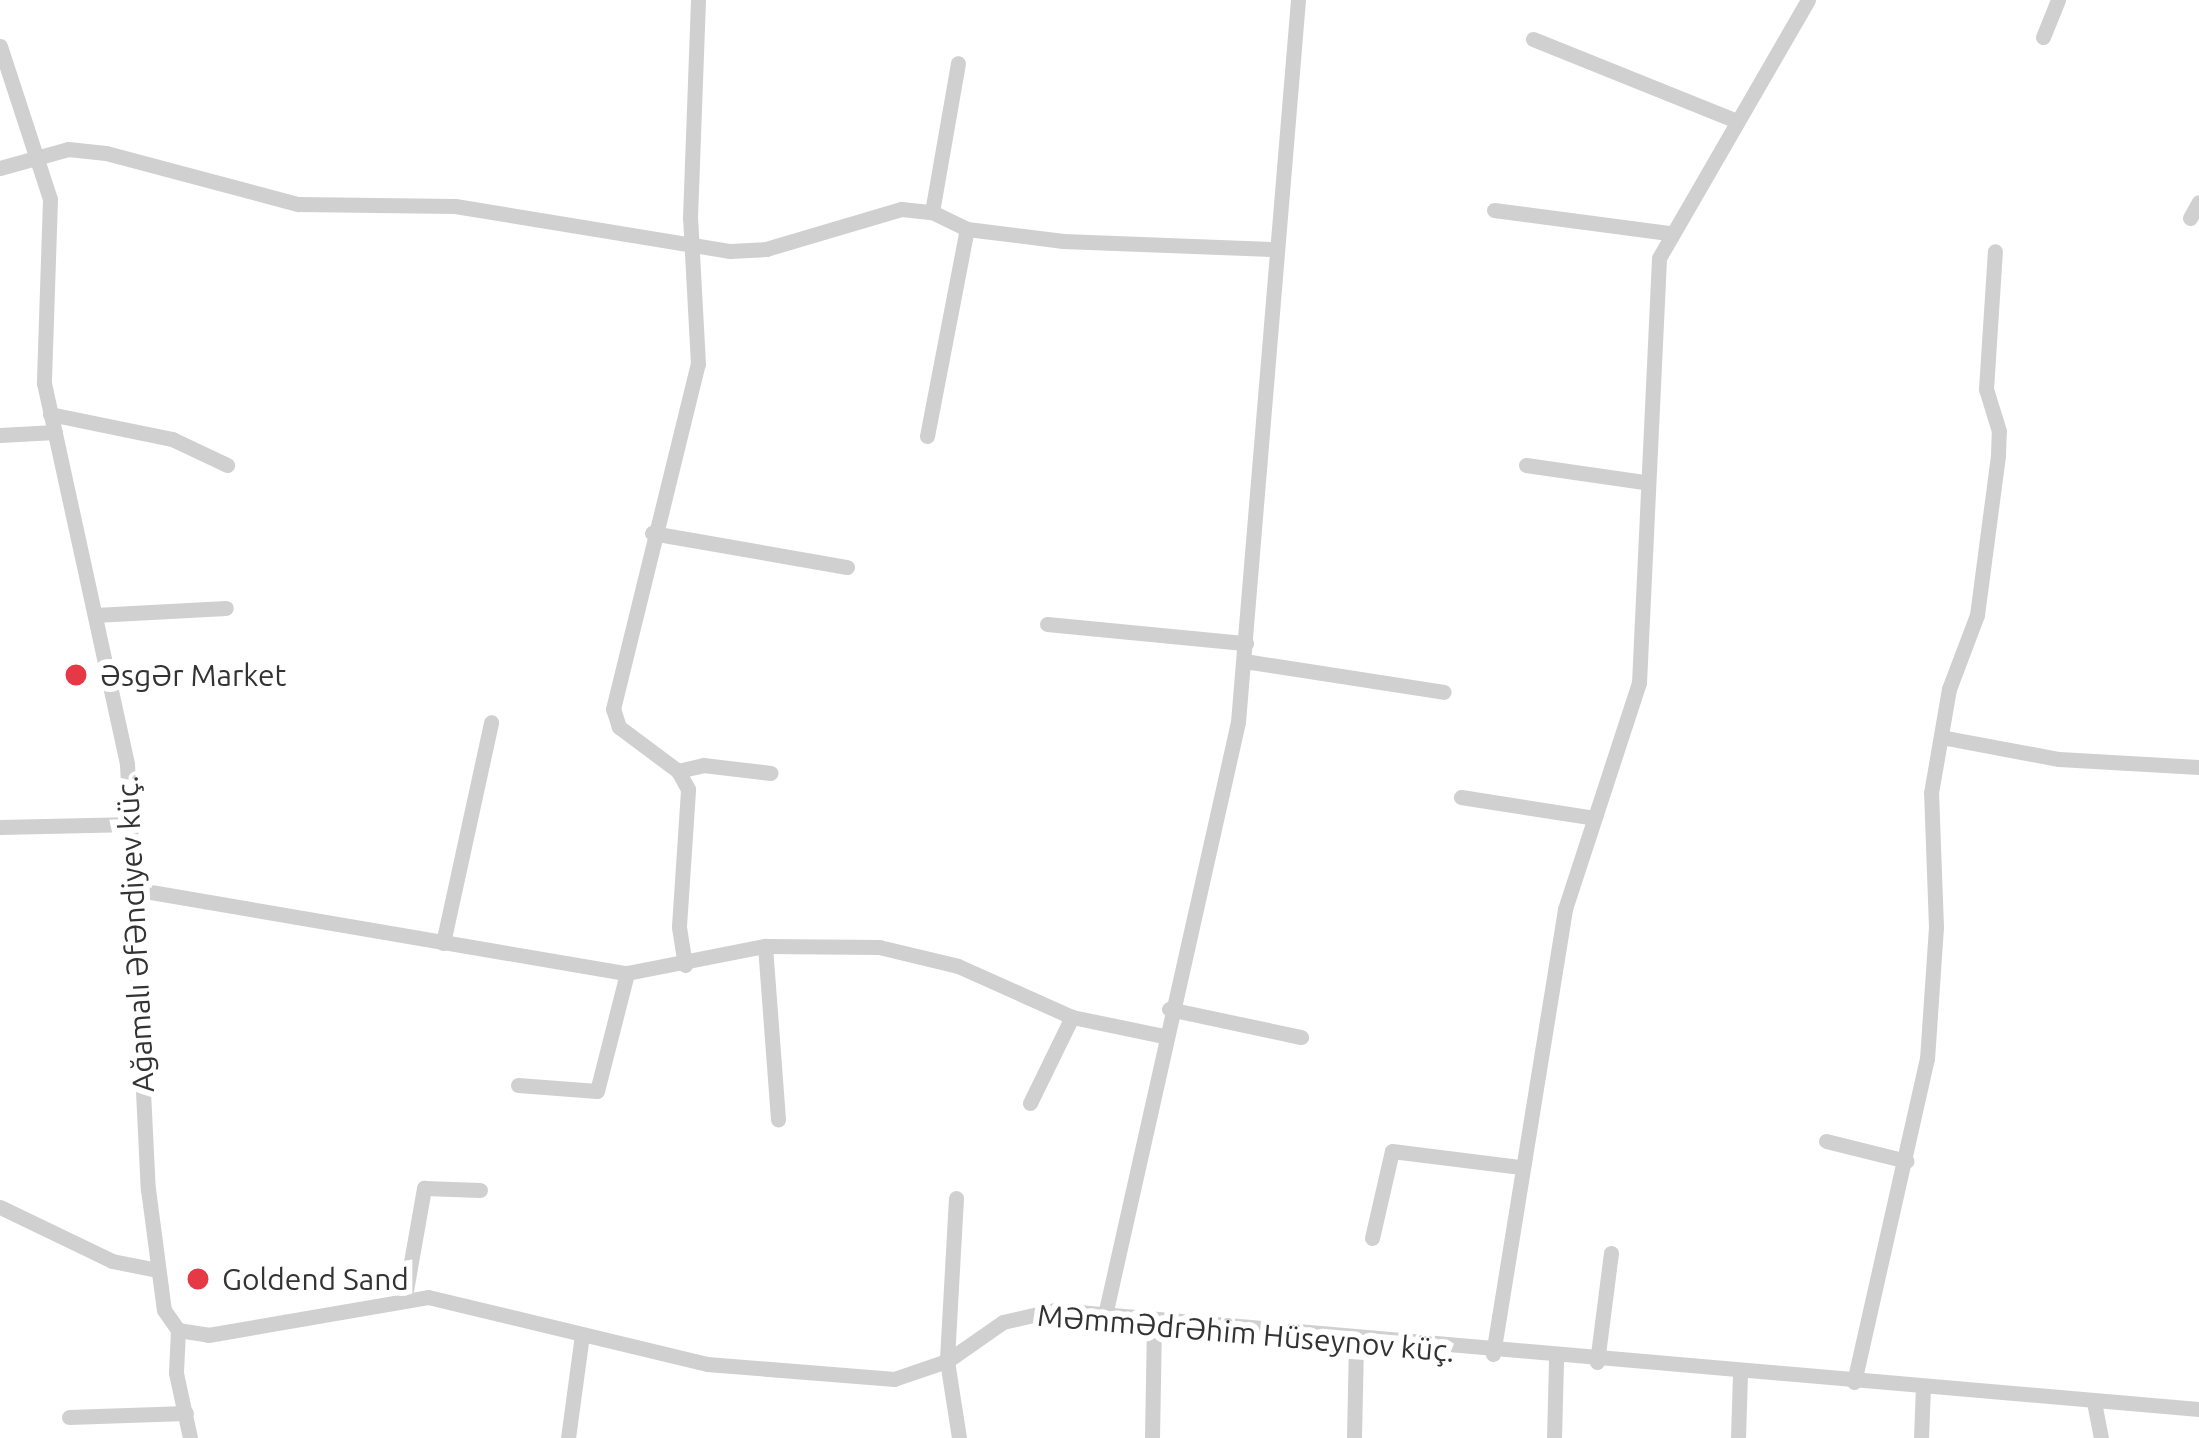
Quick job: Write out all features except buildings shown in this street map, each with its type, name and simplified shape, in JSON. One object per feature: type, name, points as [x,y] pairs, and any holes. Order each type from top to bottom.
[{"type":"street","points":[[685,965],[680,926],[690,806],[679,771],[633,740],[613,709],[652,533],[698,364],[691,245],[698,0]]},
{"type":"street","points":[[1105,1316],[1169,1009],[1228,783],[1245,652],[1298,0]]},
{"type":"street","points":[[1493,1354],[1565,909],[1589,818],[1639,682],[1651,323],[1668,233],[1808,0]]},
{"type":"street","points":[[2043,37],[2058,0]]},
{"type":"street","points":[[1533,39],[1734,120]]},
{"type":"street","name":"Ağamalı Əfəndiyev küç.","points":[[0,46],[40,157],[51,224],[43,360],[50,414],[95,615],[134,824],[143,1093],[158,1270],[164,1310],[178,1330],[190,1438]]},
{"type":"street","points":[[932,212],[958,63]]},
{"type":"street","points":[[0,168],[68,149],[106,153],[298,204],[455,206],[748,252],[875,213],[932,212],[967,229],[1275,249]]},
{"type":"street","points":[[2190,218],[2199,202]]},
{"type":"street","points":[[1493,210],[1668,233]]},
{"type":"street","points":[[928,436],[967,229]]},
{"type":"street","points":[[1854,1382],[1906,1161],[1928,1038],[1936,927],[1931,794],[1954,669],[1977,615],[1998,455],[1985,359],[1995,251]]},
{"type":"street","points":[[50,414],[172,439],[227,465]]},
{"type":"street","points":[[0,435],[55,432]]},
{"type":"street","points":[[1526,465],[1644,482]]},
{"type":"street","points":[[652,533],[848,567]]},
{"type":"street","points":[[95,615],[226,608]]},
{"type":"street","points":[[1047,625],[1245,652],[1444,692]]},
{"type":"street","points":[[442,943],[491,722]]},
{"type":"street","points":[[1941,737],[2059,759],[2199,767]]},
{"type":"street","points":[[679,771],[703,765],[771,773]]},
{"type":"street","points":[[1461,797],[1589,818]]},
{"type":"street","points":[[0,827],[134,824]]},
{"type":"street","points":[[139,890],[628,973],[765,946],[917,953],[1072,1017],[1163,1036]]},
{"type":"street","points":[[765,946],[778,1120]]},
{"type":"street","points":[[518,1085],[597,1091],[628,973]]},
{"type":"street","points":[[1169,1009],[1301,1037]]},
{"type":"street","points":[[1030,1103],[1072,1017]]},
{"type":"street","points":[[1826,1141],[1906,1161]]},
{"type":"street","points":[[1372,1238],[1392,1151],[1521,1167]]},
{"type":"street","points":[[405,1296],[424,1188],[480,1190]]},
{"type":"street","points":[[956,1198],[947,1361],[959,1438]]},
{"type":"street","points":[[0,1207],[112,1261],[158,1270]]},
{"type":"street","points":[[1597,1362],[1612,1253]]},
{"type":"street","name":"Məmmədrəhim Hüseynov küç.","points":[[178,1330],[208,1335],[405,1296],[706,1364],[862,1379],[920,1375],[1029,1312],[2199,1409]]},
{"type":"street","points":[[1151,1438],[1154,1322]]},
{"type":"street","points":[[568,1438],[582,1335]]},
{"type":"street","points":[[1354,1438],[1356,1342]]},
{"type":"street","points":[[1554,1438],[1556,1359]]},
{"type":"street","points":[[1738,1438],[1740,1373]]},
{"type":"street","points":[[1922,1438],[1923,1388]]},
{"type":"street","points":[[2094,1402],[2102,1438]]},
{"type":"street","points":[[69,1417],[185,1413]]},
{"type":"place","name":"Əsgər Market","points":[[76,675]]},
{"type":"place","name":"Goldend Sand","points":[[198,1279]]}]
